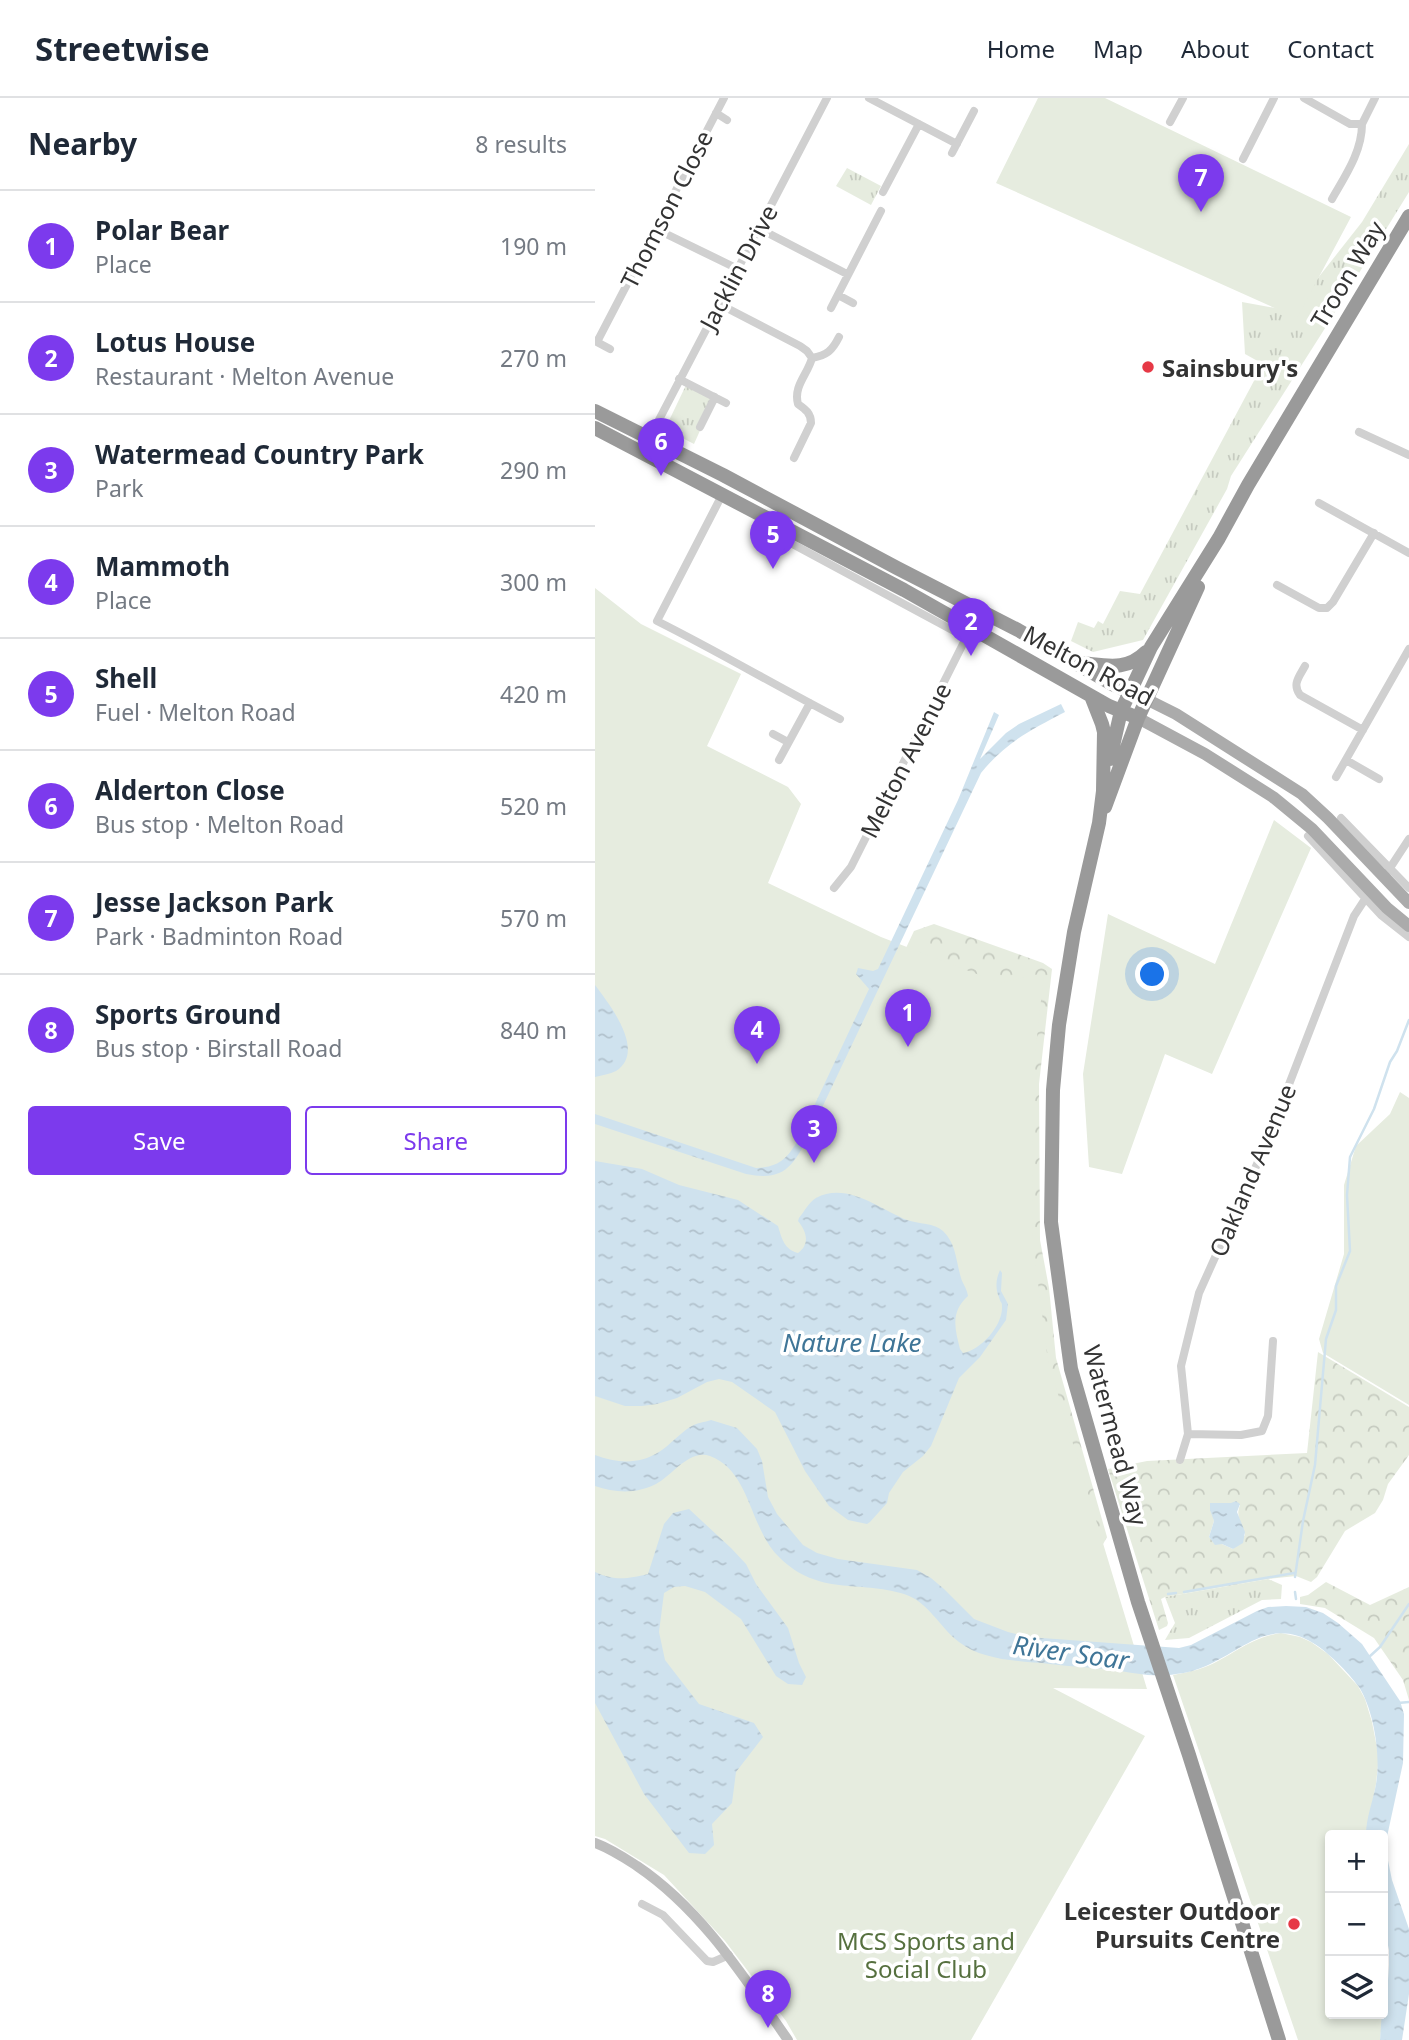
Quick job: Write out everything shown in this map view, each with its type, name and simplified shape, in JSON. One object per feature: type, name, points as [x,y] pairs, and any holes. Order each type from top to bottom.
[{"type":"highway","name":"Troon Way","points":[[1146,699],[1220,538],[1248,485],[1409,216]]},
{"type":"highway","name":"Melton Road","points":[[600,414],[800,515],[899,576],[932,612],[971,628],[1091,696],[1138,718]]},
{"type":"highway","name":"Melton Road","points":[[600,414],[606,424],[635,442],[640,453]]},
{"type":"highway","name":"Melton Road","points":[[595,428],[777,524],[819,552],[899,576],[1018,630],[1146,699]]},
{"type":"highway","points":[[800,515],[805,525],[838,544],[841,551],[838,556]]},
{"type":"highway","name":"Troon Way","points":[[1129,692],[1151,647],[1220,538]]},
{"type":"highway","name":"Melton Road","points":[[1075,663],[1128,665],[1137,661],[1151,647]]},
{"type":"highway","name":"Watermead Way","points":[[1129,692],[1121,711],[1103,791],[1099,823],[1074,933],[1059,1025],[1053,1090],[1051,1222],[1071,1369],[1137,1602],[1189,1755],[1279,2040]]},
{"type":"highway","name":"Watermead Way","points":[[1091,696],[1103,724],[1103,791]]},
{"type":"highway","name":"Watermead Way","points":[[1099,823],[1146,699]]},
{"type":"main road","name":"Melton Road","points":[[1146,699],[1176,714],[1302,794],[1386,872],[1409,903]]},
{"type":"main road","name":"Melton Road","points":[[1138,718],[1205,754],[1255,786],[1310,832],[1369,893],[1409,926]]},
{"type":"main road","points":[[1310,832],[1324,814]]},
{"type":"street","name":"Thomson Close","points":[[610,349],[596,342],[724,98]]},
{"type":"street","name":"Jacklin Drive","points":[[650,437],[827,98]]},
{"type":"street","points":[[869,98],[957,144]]},
{"type":"street","points":[[1170,122],[1173,108],[1183,98]]},
{"type":"street","points":[[1243,159],[1274,98]]},
{"type":"street","points":[[1304,98],[1350,124],[1362,124]]},
{"type":"street","points":[[1332,199],[1358,150],[1362,138],[1362,124],[1375,98]]},
{"type":"street","points":[[952,153],[974,111]]},
{"type":"street","name":"Thomson Close","points":[[716,113],[727,120]]},
{"type":"street","points":[[883,191],[919,124]]},
{"type":"street","points":[[888,181],[898,186]]},
{"type":"street","points":[[1329,183],[1338,188]]},
{"type":"street","points":[[831,308],[872,220],[881,211]]},
{"type":"street","points":[[758,228],[848,274]]},
{"type":"street","points":[[656,229],[737,269]]},
{"type":"street","points":[[838,295],[853,303]]},
{"type":"street","points":[[719,304],[800,346],[812,358],[810,367],[796,391],[798,404],[808,411],[811,417],[809,429],[795,446],[794,458]]},
{"type":"street","points":[[812,358],[825,356],[833,349],[839,337]]},
{"type":"street","points":[[679,379],[726,402]]},
{"type":"street","points":[[700,427],[715,397]]},
{"type":"street","points":[[1359,432],[1409,455]]},
{"type":"street","points":[[722,495],[657,621],[840,719]]},
{"type":"street","points":[[1318,503],[1409,553]]},
{"type":"street","points":[[1277,584],[1319,608],[1327,608],[1374,533]]},
{"type":"street","points":[[819,552],[932,612],[954,631]]},
{"type":"street","name":"Melton Avenue","points":[[834,888],[851,867],[971,628]]},
{"type":"street","points":[[1336,777],[1409,649]]},
{"type":"street","points":[[1305,666],[1295,683],[1300,695],[1363,730]]},
{"type":"street","points":[[779,760],[810,703]]},
{"type":"street","points":[[773,734],[788,741]]},
{"type":"street","points":[[1346,760],[1379,779]]},
{"type":"street","points":[[1341,818],[1386,872],[1409,888]]},
{"type":"street","points":[[1386,872],[1409,839]]},
{"type":"street","points":[[1369,893],[1381,915],[1409,937]]},
{"type":"street","name":"Oakland Avenue","points":[[1180,1460],[1188,1433],[1181,1366],[1199,1293],[1266,1144],[1355,916],[1369,893]]},
{"type":"street","points":[[1188,1433],[1241,1435],[1262,1431],[1268,1416],[1273,1341]]},
{"type":"street","points":[[595,1843],[611,1849],[660,1882],[694,1914],[729,1955],[788,2040]]},
{"type":"street","points":[[642,1904],[663,1915],[707,1961],[713,1962],[729,1955]]},
{"type":"green space","points":[[1038,98],[1105,98],[1351,217],[1297,318],[996,183]]},
{"type":"green space","points":[[1409,144],[1409,192],[1231,476],[1227,489],[1143,640],[1093,652],[1071,641],[1078,622],[1094,628],[1098,621],[1103,624],[1120,591],[1140,594],[1263,364],[1245,354],[1242,302],[1292,311],[1362,222]]},
{"type":"green space","points":[[847,168],[881,186],[871,205],[836,186]]},
{"type":"green space","points":[[687,383],[715,397],[694,444],[665,429]]},
{"type":"green space","name":"MCS Sports and Social Club","points":[[595,588],[641,624],[741,674],[707,746],[788,787],[801,804],[768,883],[881,937],[1000,983],[1044,973],[1032,1083],[1033,1243],[1048,1361],[1147,1689],[1053,1688],[1145,1736],[971,2040],[797,2040],[786,2021],[725,1941],[664,1875],[605,1839],[595,1836]]},
{"type":"green space","points":[[1274,820],[1311,848],[1212,1074],[1165,1054],[1122,1174],[1089,1167],[1083,1074],[1108,914],[1215,964]]},
{"type":"green space","points":[[934,924],[1043,963],[1052,969],[1039,1084],[1040,1240],[1049,1288],[1056,1358],[1107,1537],[1101,1548],[814,1143],[914,931]]},
{"type":"green space","points":[[1400,1092],[1409,1098],[1409,1405],[1323,1353],[1319,1339],[1344,1254],[1344,1185],[1356,1146],[1390,1114]]},
{"type":"green space","points":[[1318,1352],[1409,1407],[1409,1455],[1388,1484],[1375,1513],[1345,1531],[1317,1577],[1311,1582],[1296,1576],[1268,1579],[1165,1597],[1161,1599],[1168,1623],[1159,1630],[1108,1469],[1147,1461],[1307,1453]],"holes":[[[1210,1503],[1240,1505],[1239,1517],[1245,1535],[1233,1549],[1215,1544],[1209,1537],[1214,1521]]]},
{"type":"green space","points":[[1268,1579],[1282,1585],[1281,1599],[1262,1600],[1189,1638],[1165,1640],[1175,1623],[1165,1597]]},
{"type":"green space","points":[[1326,1582],[1370,1605],[1409,1587],[1409,1700],[1403,1680],[1374,1638],[1325,1608],[1300,1604],[1300,1597],[1308,1595]]},
{"type":"green space","name":"Leicester Outdoor Pursuits Centre","points":[[1281,1633],[1300,1637],[1328,1654],[1358,1686],[1372,1722],[1378,1765],[1367,1830],[1325,1830],[1325,2019],[1382,2019],[1380,2040],[1298,2040],[1173,1675],[1215,1663],[1270,1635]]},
{"type":"water","points":[[1061,704],[1065,712],[1010,745],[981,773],[810,1133],[799,1154],[787,1168],[770,1175],[746,1174],[595,1124],[595,1114],[756,1168],[771,1166],[782,1160],[799,1138],[869,989],[856,974],[858,968],[873,971],[878,969],[958,800],[994,712],[999,715],[980,759],[1019,724]]},
{"type":"water","points":[[595,985],[616,1015],[627,1040],[628,1052],[625,1062],[616,1071],[595,1077]]},
{"type":"water","name":"Nature Lake","points":[[595,1161],[642,1169],[679,1185],[738,1200],[778,1226],[787,1246],[798,1253],[806,1242],[799,1218],[813,1200],[828,1194],[852,1195],[907,1220],[940,1228],[951,1242],[968,1296],[958,1308],[955,1321],[958,1342],[963,1353],[983,1342],[998,1322],[1002,1308],[997,1287],[1000,1270],[1001,1291],[1008,1304],[1006,1320],[980,1357],[959,1378],[931,1446],[903,1472],[889,1493],[887,1503],[870,1522],[867,1524],[848,1520],[829,1506],[805,1471],[775,1412],[732,1382],[719,1379],[707,1382],[677,1398],[642,1406],[625,1406],[595,1396]]},
{"type":"water","name":"River Soar","points":[[711,1420],[737,1428],[757,1449],[762,1461],[768,1497],[777,1514],[803,1545],[817,1553],[838,1559],[917,1570],[944,1589],[974,1619],[1008,1632],[1028,1637],[1179,1648],[1191,1645],[1268,1607],[1306,1607],[1323,1613],[1362,1644],[1400,1701],[1404,1714],[1403,1763],[1388,1832],[1388,1830],[1366,1830],[1378,1760],[1369,1708],[1359,1687],[1344,1669],[1313,1643],[1283,1633],[1270,1635],[1199,1669],[1168,1675],[1015,1661],[979,1653],[959,1642],[913,1598],[887,1590],[824,1582],[795,1570],[770,1546],[734,1474],[710,1456],[688,1459],[656,1484],[641,1490],[618,1491],[595,1486],[595,1455],[619,1461],[643,1459],[659,1452],[690,1427]]},
{"type":"water","points":[[1236,1501],[1240,1504],[1237,1512],[1245,1532],[1243,1543],[1233,1549],[1222,1544],[1215,1545],[1209,1537],[1214,1521],[1210,1503]]},
{"type":"water","points":[[689,1509],[746,1564],[756,1584],[788,1628],[806,1677],[802,1685],[788,1684],[776,1676],[741,1619],[705,1592],[685,1586],[674,1587],[664,1593],[659,1632],[665,1660],[699,1704],[754,1723],[763,1737],[736,1772],[732,1803],[712,1824],[714,1845],[705,1854],[689,1853],[644,1794],[595,1703],[595,1572],[621,1578],[648,1574],[664,1524],[673,1513]]},
{"type":"water","points":[[1388,1861],[1409,1929],[1409,1994],[1402,2040],[1380,2040],[1381,2019],[1388,2019]]},
{"type":"waterway","points":[[1295,1577],[1315,1465],[1326,1339],[1336,1310],[1336,1286],[1350,1251],[1347,1195],[1350,1157],[1374,1109],[1390,1062],[1409,1020]]},
{"type":"waterway","points":[[1184,1592],[1294,1573]]},
{"type":"waterway","points":[[1295,1592],[1296,1599]]},
{"type":"waterway","points":[[1168,1594],[1176,1593]]},
{"type":"waterway","points":[[1369,1657],[1380,1647],[1409,1604]]},
{"type":"waterway","points":[[1398,1703],[1409,1702]]},
{"type":"place","name":"Jesse Jackson Park","points":[[1201,212]]},
{"type":"place","name":"Sainsbury's","points":[[1148,367]]},
{"type":"place","name":"Alderton Close","points":[[661,476]]},
{"type":"place","name":"Shell","points":[[773,569]]},
{"type":"place","name":"Lotus House","points":[[971,656]]},
{"type":"place","name":"Polar Bear","points":[[908,1047]]},
{"type":"place","name":"Mammoth","points":[[757,1064]]},
{"type":"place","name":"Watermead Country Park","points":[[814,1163]]},
{"type":"place","name":"Leicester Outdoor Pursuits Centre","points":[[1294,1924]]},
{"type":"place","name":"Sports Ground","points":[[768,2028]]}]
